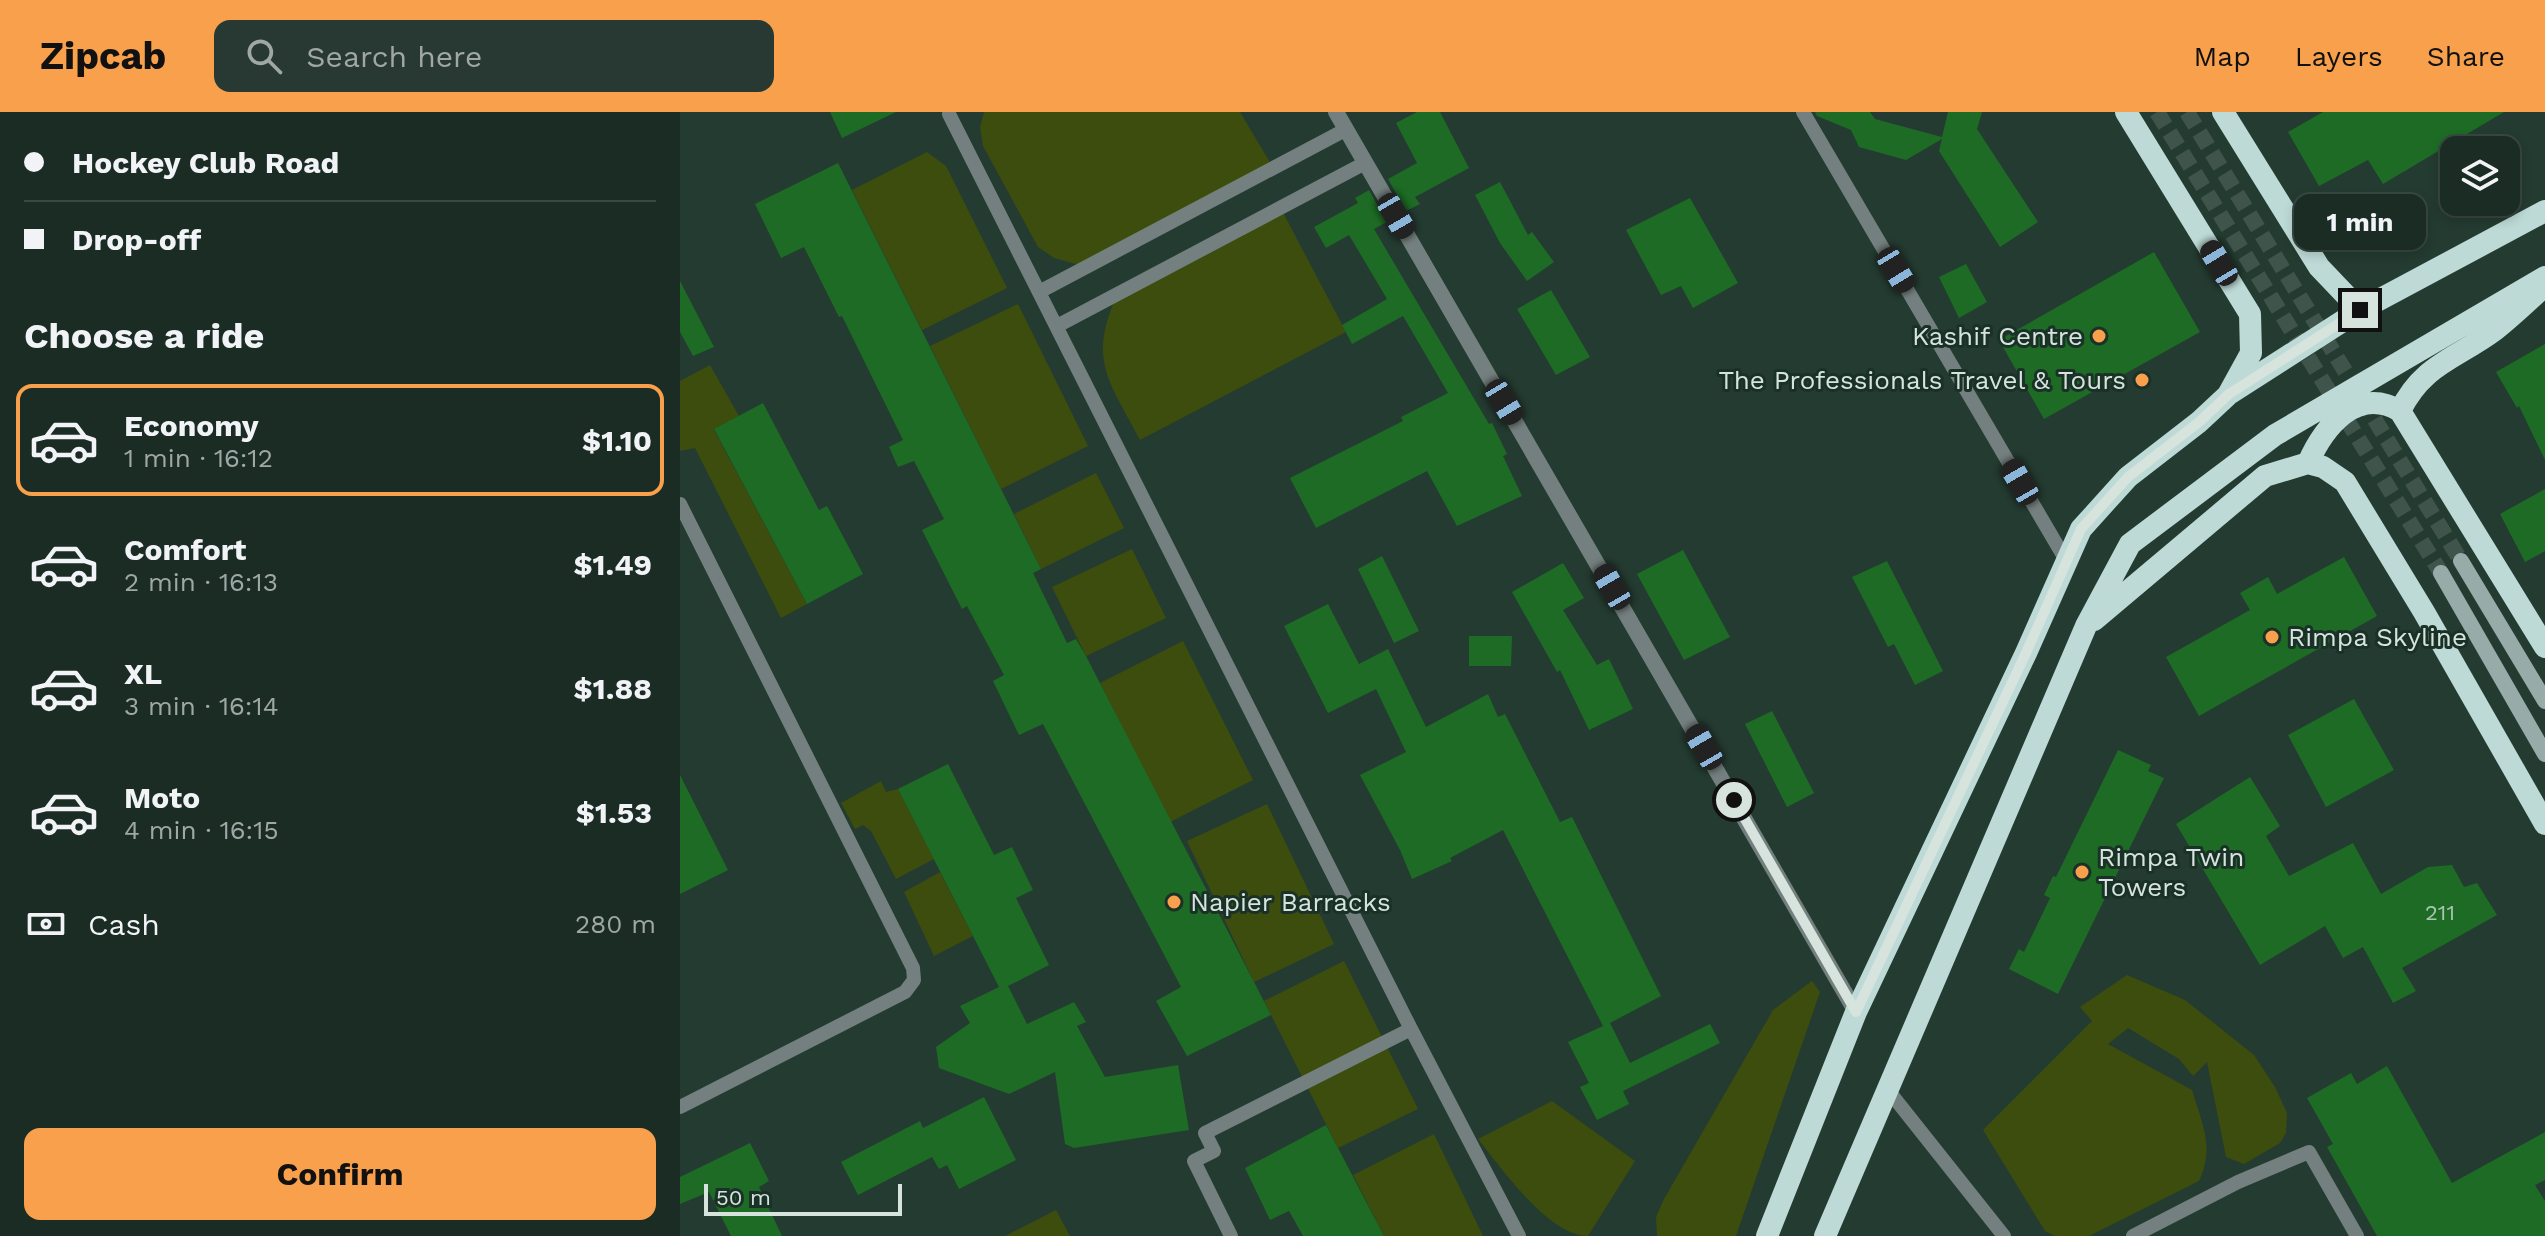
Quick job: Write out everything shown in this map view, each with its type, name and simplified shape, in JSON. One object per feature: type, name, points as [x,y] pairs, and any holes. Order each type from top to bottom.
[{"type":"highway","points":[[2126,112],[2250,314],[2251,353],[2229,394]]},
{"type":"highway","points":[[2223,112],[2319,267],[2360,310]]},
{"type":"highway","points":[[1767,1236],[1856,1012],[2081,529],[2128,477],[2199,422],[2229,394],[2360,310],[2545,211]]},
{"type":"highway","points":[[1825,1236],[2086,626],[2130,544],[2275,435],[2545,277]]},
{"type":"highway","points":[[2400,411],[2409,393],[2426,373],[2494,330],[2545,286]]},
{"type":"highway","points":[[2308,463],[2320,435],[2349,410],[2361,404],[2378,402],[2400,411],[2545,647]]},
{"type":"highway","points":[[2086,626],[2265,476],[2308,463],[2323,467],[2345,482],[2424,612],[2545,824]]},
{"type":"main road","points":[[2461,561],[2545,701]]},
{"type":"main road","points":[[2441,573],[2545,754]]},
{"type":"street","points":[[1336,112],[1856,1012]]},
{"type":"lane","points":[[1803,112],[2067,562]]},
{"type":"lane","points":[[949,114],[1411,1029],[1519,1236]]},
{"type":"lane","points":[[1039,292],[1345,130]]},
{"type":"lane","points":[[1057,326],[1365,163]]},
{"type":"lane","points":[[680,504],[913,968],[914,980],[905,992],[680,1107]]},
{"type":"lane","points":[[1231,1236],[1194,1161],[1214,1151],[1205,1133],[1411,1029]]},
{"type":"lane","points":[[1888,1090],[2004,1236]]},
{"type":"lane","points":[[2133,1236],[2238,1182],[2309,1152],[2357,1236]]},
{"type":"green space","points":[[984,112],[1240,112],[1274,169],[1087,267],[1054,258],[1038,247],[983,146],[980,127]]},
{"type":"green space","points":[[927,152],[946,166],[1007,288],[922,330],[852,190]]},
{"type":"green space","points":[[1279,205],[1346,332],[1140,440],[1112,386],[1103,355],[1108,318],[1117,295]]},
{"type":"green space","points":[[1018,304],[1088,446],[1001,489],[930,346]]},
{"type":"green space","points":[[710,365],[739,416],[714,430],[807,604],[781,618],[695,448],[680,451],[680,381]]},
{"type":"green space","points":[[1096,473],[1124,528],[1041,569],[1014,514]]},
{"type":"green space","points":[[1132,549],[1166,618],[1086,656],[1052,587]]},
{"type":"green space","points":[[1183,641],[1253,780],[1170,822],[1100,683]]},
{"type":"green space","points":[[881,781],[886,792],[898,789],[934,859],[896,879],[871,831],[863,825],[855,829],[841,803]]},
{"type":"green space","points":[[1267,804],[1334,944],[1254,982],[1187,841]]},
{"type":"green space","points":[[940,872],[973,936],[934,956],[904,892]]},
{"type":"green space","points":[[1344,961],[1418,1109],[1338,1148],[1264,1001]]},
{"type":"green space","points":[[2127,975],[2185,1000],[2254,1055],[2275,1087],[2287,1113],[2286,1133],[2280,1143],[2244,1164],[2226,1157],[2207,1062],[2193,1076],[2179,1059],[2128,1028],[2108,1044],[2192,1090],[2205,1136],[2204,1169],[2199,1181],[2089,1236],[2055,1236],[2045,1231],[1983,1130],[2092,1021],[2080,1007]]},
{"type":"green space","points":[[1812,981],[1820,992],[1736,1236],[1657,1236],[1656,1217],[1664,1199],[1773,1010]]},
{"type":"green space","points":[[1552,1101],[1635,1161],[1588,1236],[1573,1233],[1542,1213],[1478,1139]]},
{"type":"green space","points":[[1434,1134],[1483,1236],[1384,1236],[1353,1175]]},
{"type":"green space","points":[[1056,1210],[1070,1236],[1005,1236]]},
{"type":"building","points":[[830,112],[896,112],[842,138]]},
{"type":"building","points":[[1417,112],[1440,112],[1469,168],[1415,197],[1420,204],[1406,211],[1388,179],[1417,163],[1396,123]]},
{"type":"building","points":[[1815,112],[1870,112],[1875,119],[1942,137],[1948,112],[1982,112],[1977,129],[2038,222],[2000,247],[1939,151],[1942,139],[1906,160],[1859,147],[1851,130],[1817,116]]},
{"type":"building","points":[[2323,112],[2504,112],[2464,136],[2440,136],[2440,150],[2383,184],[2368,160],[2319,186],[2288,132]]},
{"type":"building","points":[[838,163],[1041,569],[1033,573],[1067,643],[1076,639],[1086,656],[1271,1015],[1187,1056],[1156,1001],[1181,987],[1043,724],[1019,735],[993,681],[1004,675],[967,606],[962,609],[922,530],[944,519],[914,461],[898,467],[889,447],[903,440],[842,316],[839,317],[804,247],[781,258],[755,204]]},
{"type":"building","points":[[1500,182],[1528,235],[1532,232],[1554,262],[1527,281],[1500,243],[1475,195]]},
{"type":"building","points":[[1369,190],[1387,222],[1374,229],[1489,424],[1492,423],[1522,496],[1457,526],[1427,471],[1316,528],[1290,478],[1403,421],[1401,417],[1448,393],[1403,316],[1352,344],[1342,325],[1387,299],[1349,235],[1326,248],[1314,227],[1358,203],[1355,198]]},
{"type":"building","points":[[1690,198],[1738,283],[1693,308],[1681,286],[1661,295],[1626,230]]},
{"type":"building","name":"Kashif Centre","points":[[2154,252],[2200,332],[2044,419],[1999,340]]},
{"type":"building","points":[[1966,264],[1987,302],[1959,318],[1939,277]]},
{"type":"building","points":[[680,281],[714,347],[693,356],[680,332]]},
{"type":"building","points":[[1551,290],[1590,357],[1556,375],[1517,309]]},
{"type":"building","points":[[2545,344],[2545,460],[2519,406],[2517,408],[2496,372]]},
{"type":"building","points":[[763,403],[819,510],[827,506],[863,574],[807,604],[714,429]]},
{"type":"building","points":[[2545,489],[2545,551],[2525,562],[2500,514]]},
{"type":"building","points":[[1683,550],[1730,637],[1684,660],[1637,574]]},
{"type":"building","points":[[1382,556],[1419,631],[1394,643],[1358,569]]},
{"type":"building","name":"Rimpa Skyline","points":[[2344,557],[2377,616],[2199,716],[2166,657],[2250,610],[2240,593],[2268,577],[2277,594]]},
{"type":"building","points":[[1887,561],[1943,671],[1915,685],[1894,644],[1888,647],[1852,577]]},
{"type":"building","points":[[1563,563],[1584,598],[1563,610],[1597,665],[1609,659],[1633,709],[1589,730],[1560,670],[1557,672],[1512,592]]},
{"type":"building","points":[[1328,604],[1359,664],[1388,649],[1426,727],[1488,694],[1498,717],[1505,714],[1560,822],[1572,817],[1661,996],[1610,1023],[1630,1063],[1710,1024],[1720,1043],[1623,1091],[1629,1104],[1597,1120],[1580,1087],[1589,1083],[1568,1042],[1603,1026],[1503,830],[1450,858],[1452,861],[1412,879],[1360,775],[1406,752],[1376,689],[1328,713],[1284,626]]},
{"type":"building","points":[[1469,636],[1512,636],[1511,666],[1469,666]]},
{"type":"building","points":[[2354,699],[2394,770],[2326,807],[2288,735]]},
{"type":"building","points":[[1772,711],[1814,793],[1787,807],[1745,724]]},
{"type":"building","name":"Rimpa Twin Towers","points":[[2118,750],[2151,765],[2148,771],[2164,778],[2058,994],[2009,969],[2019,949],[2024,952],[2050,898],[2044,895],[2053,876],[2056,877]]},
{"type":"building","points":[[948,764],[994,855],[1012,847],[1033,890],[1016,898],[1049,965],[1008,986],[1027,1024],[1074,1002],[1086,1022],[1077,1026],[1105,1077],[1178,1065],[1189,1130],[1074,1148],[1065,1144],[1055,1072],[1009,1094],[939,1068],[936,1047],[970,1023],[960,1006],[999,987],[898,789]]},
{"type":"building","points":[[680,775],[728,870],[680,894]]},
{"type":"building","points":[[2250,777],[2280,826],[2266,836],[2289,876],[2353,843],[2381,894],[2428,867],[2452,865],[2464,887],[2477,883],[2497,915],[2402,968],[2416,991],[2393,1003],[2363,947],[2343,958],[2325,926],[2260,965],[2176,824]]},
{"type":"building","points":[[2387,1066],[2452,1183],[2545,1132],[2545,1180],[2535,1185],[2545,1201],[2545,1236],[2377,1236],[2327,1147],[2333,1144],[2307,1098],[2351,1073],[2357,1084]]},
{"type":"building","points":[[984,1097],[1016,1160],[959,1189],[947,1165],[939,1169],[932,1157],[858,1195],[841,1162],[920,1121],[923,1128]]},
{"type":"building","points":[[1326,1125],[1384,1236],[1303,1236],[1289,1211],[1270,1220],[1245,1168]]},
{"type":"building","points":[[750,1143],[769,1181],[759,1187],[782,1236],[731,1236],[709,1192],[680,1204],[680,1177]]},
{"type":"tunnel","points":[[2157,112],[2441,573]]},
{"type":"tunnel","points":[[2187,112],[2461,561]]},
{"type":"place","name":"Kashif Centre","points":[[2099,336]]},
{"type":"place","name":"The Professionals Travel & Tours","points":[[2142,380]]},
{"type":"place","name":"Rimpa Skyline","points":[[2272,637]]},
{"type":"place","name":"Rimpa Twin Towers","points":[[2082,872]]},
{"type":"place","name":"Napier Barracks","points":[[1174,902]]},
{"type":"route","points":[[1734,800],[1856,1012],[2026,653],[2081,529],[2128,477],[2199,422],[2229,394],[2360,310]]}]
